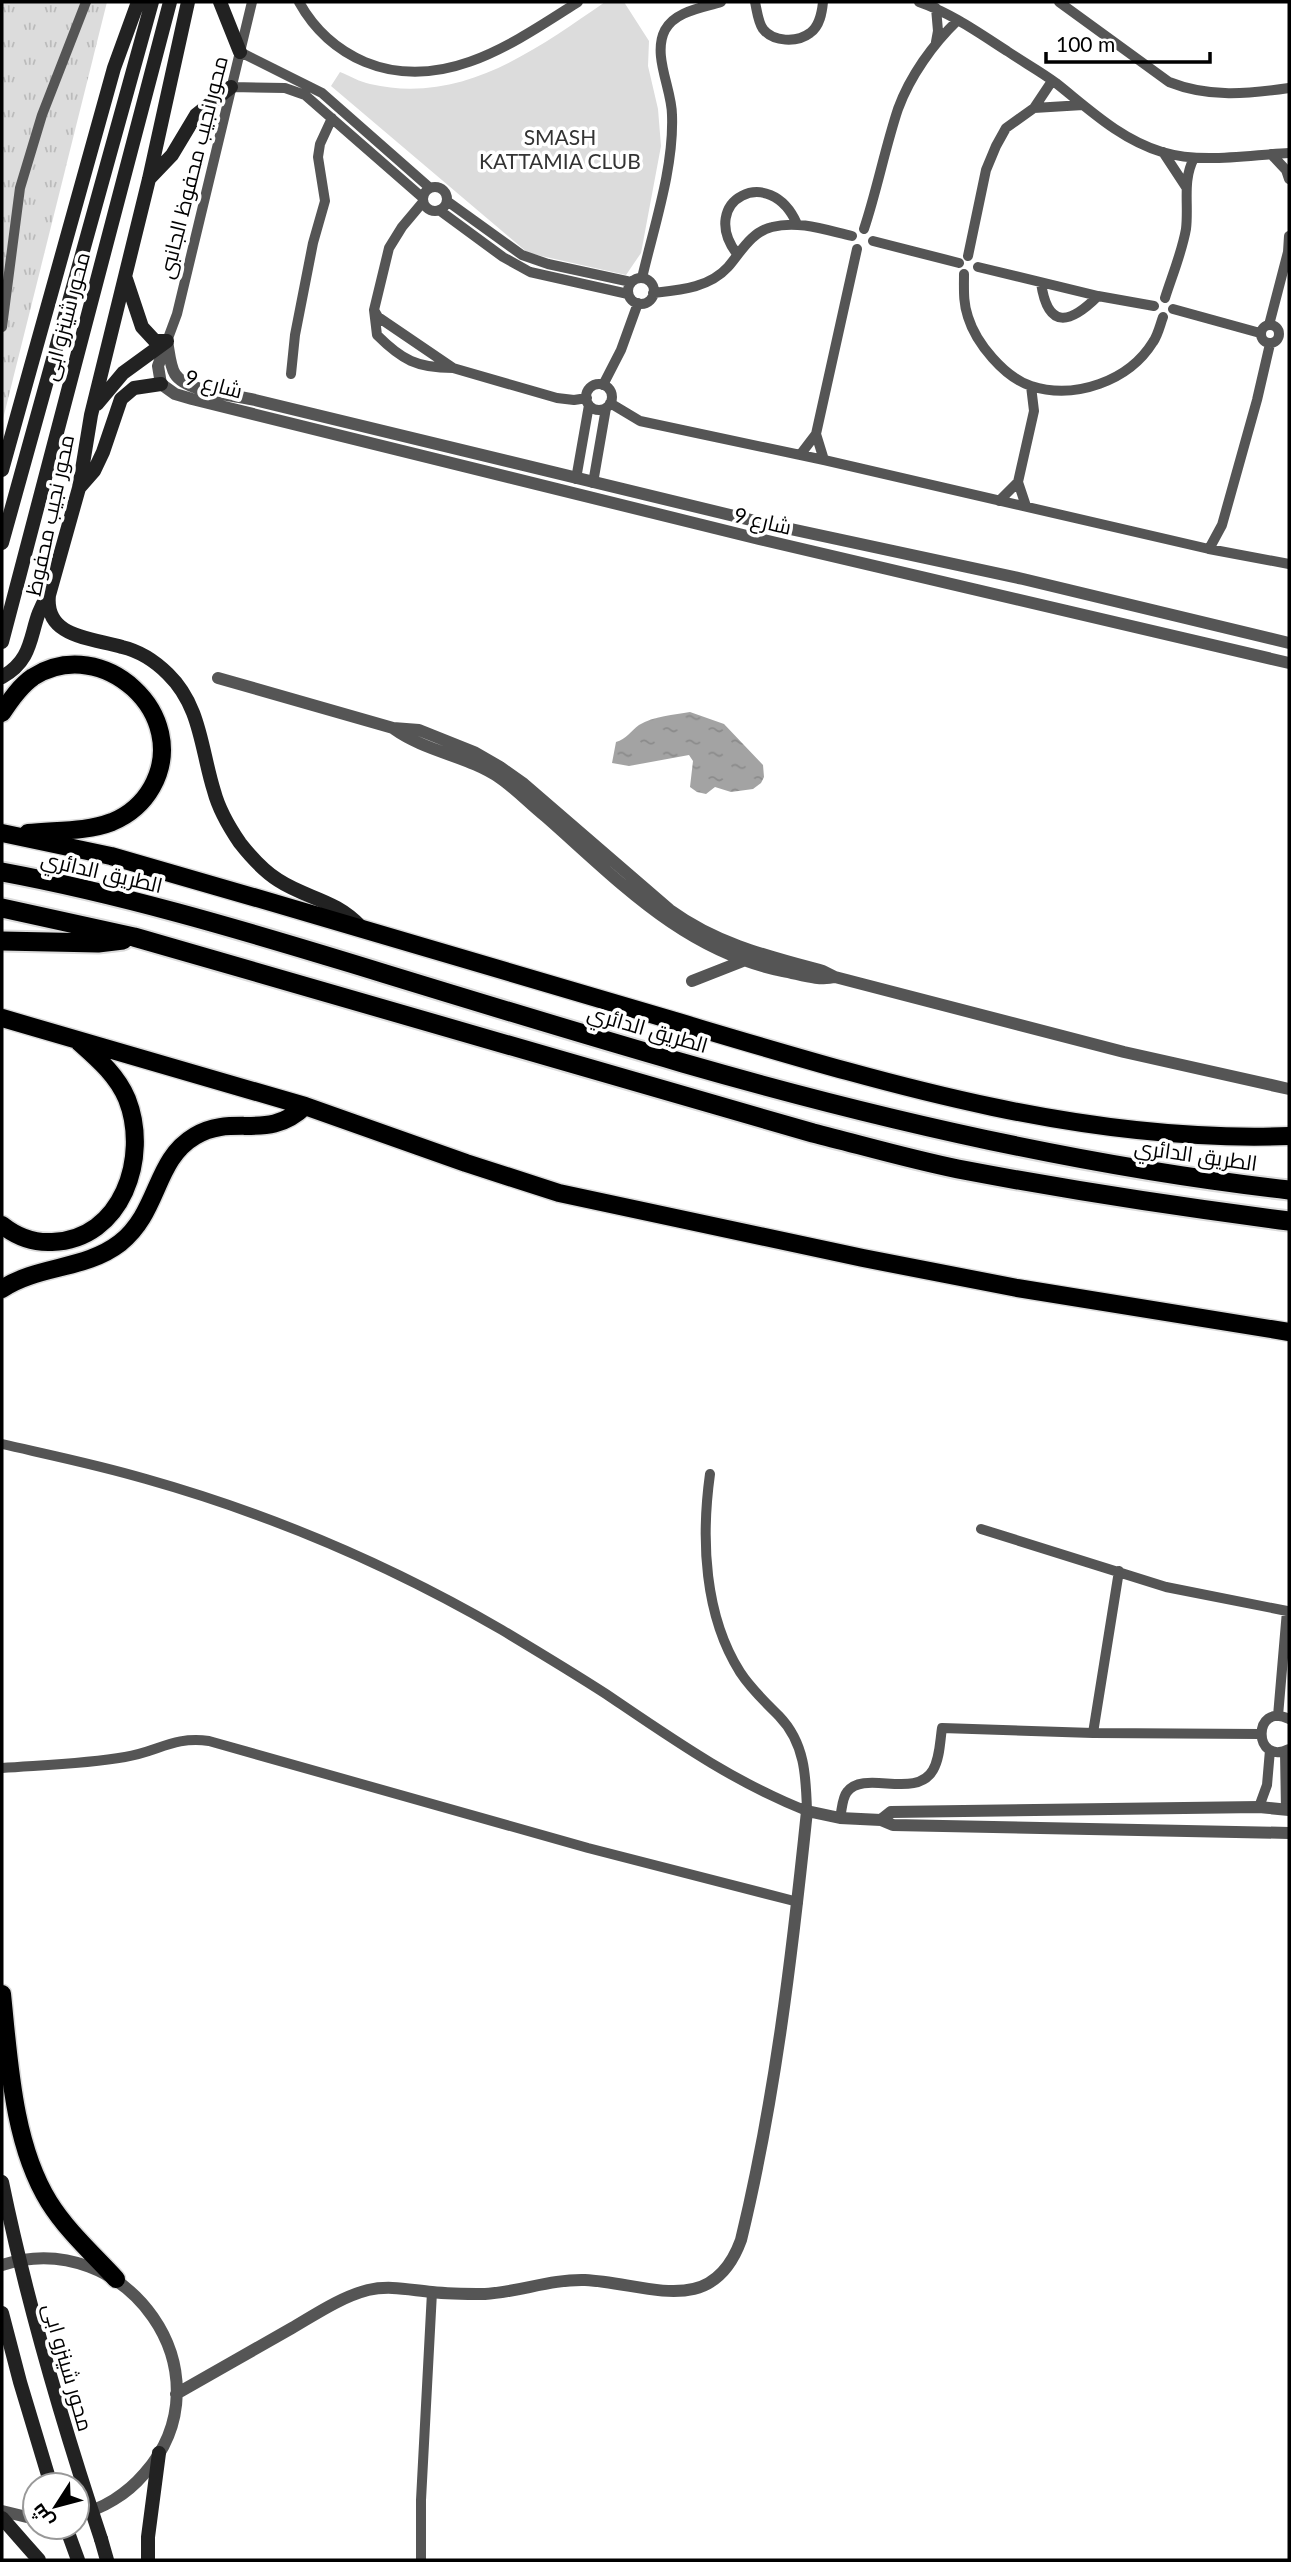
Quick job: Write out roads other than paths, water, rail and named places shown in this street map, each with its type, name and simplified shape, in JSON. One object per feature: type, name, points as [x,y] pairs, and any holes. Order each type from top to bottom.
[{"type":"highway","points":[[2,713],[13,696],[32,678],[55,667],[93,666],[127,681],[145,699],[157,721],[162,746],[155,782],[141,802],[111,822],[87,828],[6,834]]},
{"type":"highway","name":"الطريق الدائري","points":[[6,834],[110,856],[906,1088],[1011,1112],[1093,1126],[1200,1136],[1289,1136]]},
{"type":"highway","name":"الطريق الدائري","points":[[2,872],[141,903],[245,931],[684,1063],[823,1101],[1066,1156],[1187,1178],[1289,1190]]},
{"type":"highway","points":[[2,908],[134,937],[813,1133],[901,1155],[957,1168],[1184,1208],[1289,1221]]},
{"type":"highway","points":[[2,941],[98,943],[134,937]]},
{"type":"highway","points":[[2,1018],[305,1106],[559,1193],[1017,1288],[1289,1332]]},
{"type":"highway","points":[[2,1225],[18,1236],[31,1240],[58,1242],[96,1228],[115,1210],[122,1198],[131,1174],[135,1136],[127,1100],[108,1068],[78,1040]]},
{"type":"highway","points":[[2,1289],[17,1280],[96,1258],[121,1242],[150,1206],[170,1160],[195,1136],[216,1127],[274,1125],[291,1118],[305,1106]]},
{"type":"highway","points":[[2,1994],[10,2072],[25,2144],[35,2174],[58,2215],[116,2279]]},
{"type":"main road","points":[[2,470],[114,68],[138,2]]},
{"type":"main road","name":"محور شينزو ابى","points":[[2,543],[152,2]]},
{"type":"main road","name":"محور شينزو ابى","points":[[2,642],[170,2]]},
{"type":"main road","name":"محور نجيب محفوظ","points":[[188,2],[149,179],[91,415],[79,488],[49,595],[51,614],[64,630],[135,651],[156,663],[173,680],[194,712],[218,804],[242,845],[280,882],[339,908],[365,931]]},
{"type":"main road","points":[[220,2],[240,52]]},
{"type":"main road","points":[[149,179],[172,155],[196,115],[231,87]]},
{"type":"main road","points":[[125,276],[145,331],[155,341],[167,341]]},
{"type":"main road","points":[[91,415],[117,379],[167,341]]},
{"type":"main road","points":[[79,488],[94,471],[103,452],[121,399],[134,388],[161,384]]},
{"type":"main road","points":[[2,677],[20,663],[27,653],[39,613],[49,595]]},
{"type":"main road","name":"محور شينزو ابى","points":[[2,2182],[39,2342],[107,2560]]},
{"type":"main road","points":[[2,2313],[47,2471]]},
{"type":"main road","points":[[148,2560],[148,2537],[159,2453]]},
{"type":"main road","points":[[2,2518],[39,2560]]},
{"type":"street","points":[[2,327],[20,188],[42,115],[86,2]]},
{"type":"street","name":"محور نجيب محفوظ الجانبى","points":[[167,341],[177,314],[252,2]]},
{"type":"street","points":[[299,2],[314,25],[333,43],[354,57],[377,67],[402,72],[452,68],[495,52],[535,31],[578,2]]},
{"type":"street","points":[[629,288],[642,278],[671,149],[672,110],[661,44],[664,31],[673,20],[684,13],[721,2]]},
{"type":"street","points":[[754,2],[761,26],[770,36],[781,39],[810,33],[822,13],[822,2]]},
{"type":"street","points":[[919,2],[958,20],[1052,81],[1110,128],[1137,142],[1163,152],[1194,159],[1289,153]]},
{"type":"street","points":[[1059,2],[1169,82],[1188,90],[1220,94],[1289,88]]},
{"type":"street","points":[[936,8],[936,43]]},
{"type":"street","points":[[864,229],[899,108],[936,43],[958,20]]},
{"type":"street","points":[[240,52],[311,85],[322,93],[430,188],[442,189],[443,206]]},
{"type":"street","points":[[978,267],[973,274],[964,274],[959,270],[986,170],[1006,128],[1034,108],[1052,81]]},
{"type":"street","points":[[231,87],[295,90],[314,102],[423,200],[429,209],[443,206],[522,255],[629,288],[638,303]]},
{"type":"street","points":[[1034,108],[1083,105]]},
{"type":"street","points":[[290,374],[295,335],[325,201],[318,157],[320,144],[332,118]]},
{"type":"street","points":[[1163,152],[1186,187]]},
{"type":"street","points":[[1271,154],[1286,170],[1289,179]]},
{"type":"street","points":[[1165,298],[1185,233],[1188,202],[1186,177],[1194,159]]},
{"type":"street","points":[[430,188],[389,248],[374,310],[377,335],[414,364],[429,368],[453,368],[557,398],[588,401],[594,409],[608,406],[640,421],[824,460],[1209,549],[1289,564]]},
{"type":"street","points":[[737,254],[728,239],[724,224],[725,214],[733,202],[744,194],[759,190],[773,195],[784,202],[797,224]]},
{"type":"street","points":[[653,293],[699,286],[715,278],[756,234],[769,227],[797,224],[852,236]]},
{"type":"street","points":[[800,455],[816,434],[857,249],[852,236],[864,229]]},
{"type":"street","points":[[864,229],[872,236],[873,241]]},
{"type":"street","points":[[1279,340],[1263,340],[1289,236]]},
{"type":"street","points":[[873,241],[975,259],[978,267]]},
{"type":"street","points":[[857,249],[867,249],[873,241]]},
{"type":"street","points":[[978,267],[1098,296],[1154,306]]},
{"type":"street","points":[[964,274],[964,299],[968,317],[977,336],[1001,367],[1031,386],[1086,390],[1126,370],[1142,358],[1155,340],[1163,317]]},
{"type":"street","points":[[638,303],[648,301],[653,293],[651,283],[642,278]]},
{"type":"street","points":[[1041,283],[1048,309],[1065,318],[1083,312],[1098,296]]},
{"type":"street","points":[[1165,298],[1171,302],[1173,309],[1169,315],[1163,317],[1156,314],[1154,306],[1158,300],[1165,298]]},
{"type":"street","points":[[603,385],[621,350],[638,303]]},
{"type":"street","points":[[1173,309],[1265,329],[1276,327],[1279,340],[1258,398],[1222,525],[1209,549]]},
{"type":"street","points":[[374,310],[385,323],[453,368]]},
{"type":"street","name":"شارع 9","points":[[167,341],[159,366],[161,384],[168,390],[192,399],[759,539],[1289,663]]},
{"type":"street","name":"شارع 9","points":[[167,341],[176,376],[190,386],[763,523],[1023,579],[1289,643]]},
{"type":"street","points":[[576,479],[590,388],[603,385],[611,393],[593,483]]},
{"type":"street","points":[[999,501],[1018,482],[1034,411],[1031,386]]},
{"type":"street","points":[[1034,411],[1052,389]]},
{"type":"street","points":[[816,434],[824,460]]},
{"type":"street","points":[[1018,482],[1027,506]]},
{"type":"street","points":[[759,539],[763,523]]},
{"type":"street","points":[[1222,525],[1227,552]]},
{"type":"street","points":[[1017,598],[1023,579]]},
{"type":"street","points":[[218,678],[393,728],[419,730],[459,752],[510,786],[675,926],[708,946],[743,961],[813,978],[835,977]]},
{"type":"street","points":[[459,752],[487,759],[512,775],[658,901],[695,927],[736,947],[823,971],[835,977],[1125,1052],[1289,1088]]},
{"type":"street","points":[[692,981],[743,961]]},
{"type":"street","points":[[2,1444],[103,1467],[185,1490],[273,1521],[367,1560],[501,1630],[726,1773],[807,1811],[840,1818],[881,1819],[893,1825],[1289,1833]]},
{"type":"street","points":[[176,2394],[354,2295],[386,2287],[432,2292],[492,2293],[572,2280],[600,2281],[669,2293],[704,2286],[726,2270],[737,2251],[747,2216],[772,2084],[798,1902],[807,1811],[806,1778],[799,1745],[786,1725],[752,1690],[738,1670],[717,1618],[709,1583],[705,1546],[710,1474]]},
{"type":"street","points":[[881,1819],[891,1812],[1259,1807],[1288,1810],[1287,1751],[1270,1750],[1263,1743],[1261,1734],[1264,1724],[1283,1718],[1287,1611],[1182,1591],[981,1529]]},
{"type":"street","points":[[1093,1733],[1119,1571]]},
{"type":"street","points":[[840,1818],[846,1793],[855,1786],[912,1784],[928,1777],[936,1762],[942,1728],[1093,1733],[1261,1734]]},
{"type":"street","points":[[2,1768],[136,1756],[177,1741],[209,1741],[588,1848],[798,1902]]},
{"type":"street","points":[[1259,1807],[1267,1785],[1270,1750]]},
{"type":"street","points":[[2,2265],[31,2259],[66,2260],[101,2270],[137,2296],[162,2331],[172,2359],[176,2394],[173,2417],[159,2453],[148,2469],[125,2492],[91,2510]]},
{"type":"street","points":[[421,2560],[421,2500],[432,2292]]},
{"type":"street","points":[[2,2511],[21,2516]]},
{"type":"water","points":[[690,712],[724,724],[763,765],[764,777],[761,783],[753,789],[731,792],[715,787],[706,794],[690,787],[693,761],[689,755],[629,766],[612,763],[616,742],[639,725]]},
{"type":"park label","name":"SMASH KATTAMIA CLUB","points":[[560,148]]}]
